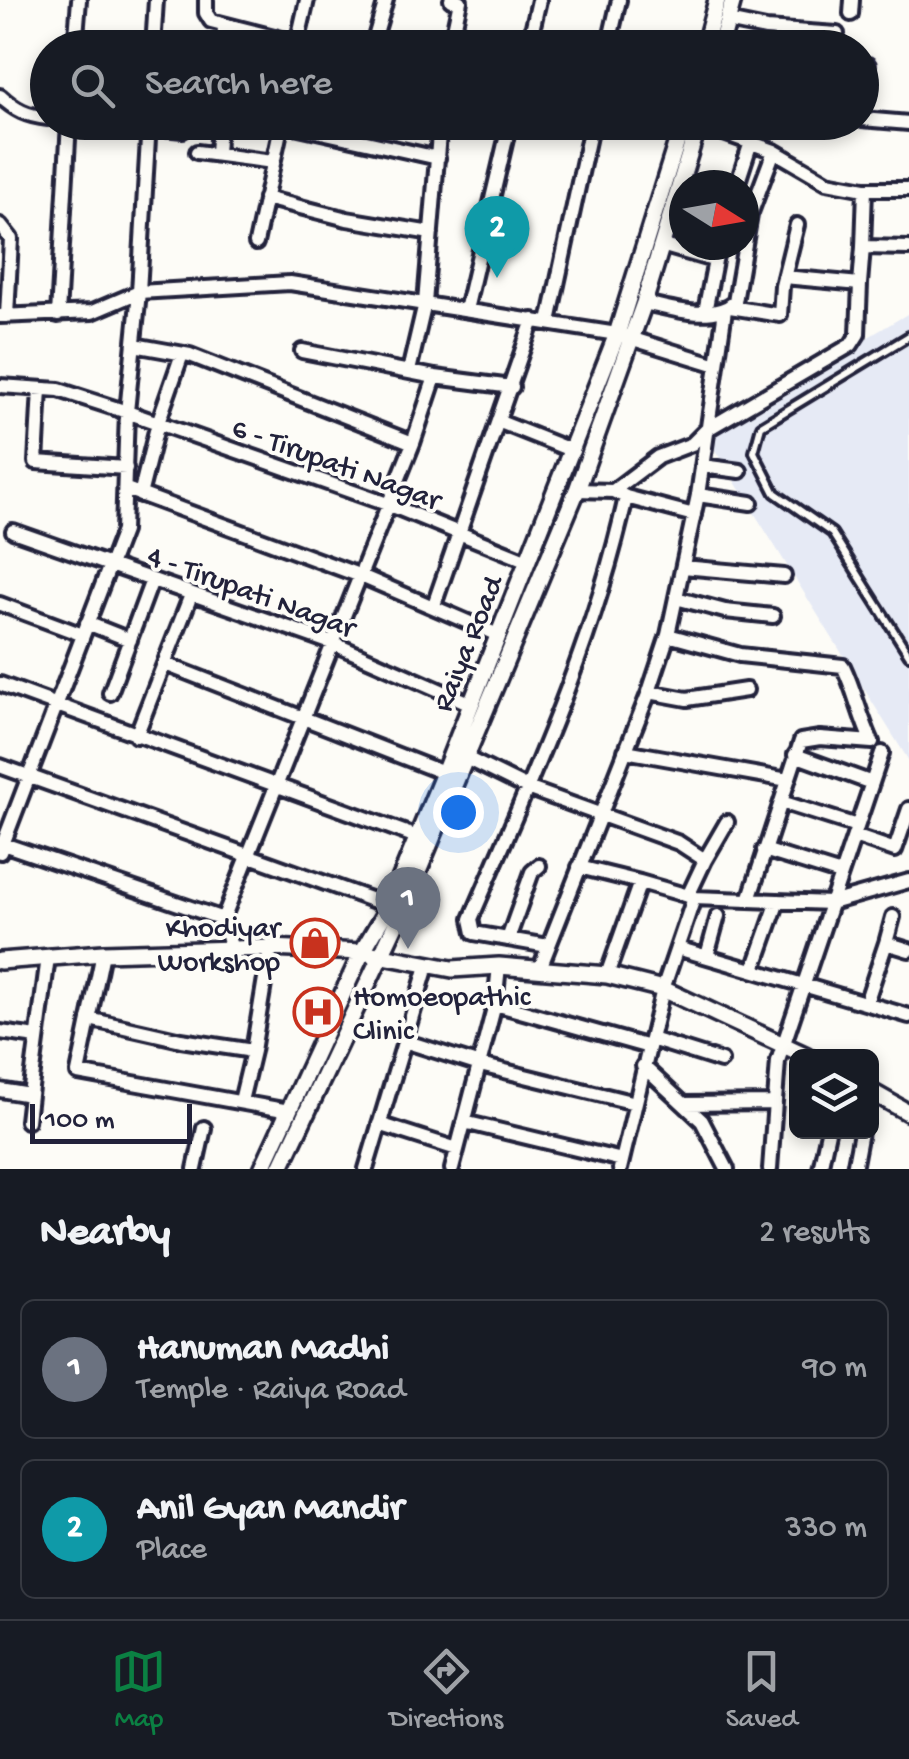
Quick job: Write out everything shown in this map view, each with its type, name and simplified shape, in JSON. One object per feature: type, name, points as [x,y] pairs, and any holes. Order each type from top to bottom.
[{"type":"street","points":[[76,30],[78,0]]},
{"type":"street","points":[[154,30],[156,0]]},
{"type":"street","points":[[206,0],[208,18],[239,30]]},
{"type":"street","points":[[300,30],[307,0]]},
{"type":"street","points":[[377,30],[386,0]]},
{"type":"street","points":[[451,0],[460,1],[454,30]]},
{"type":"street","points":[[532,30],[539,0]]},
{"type":"street","points":[[612,30],[619,0]]},
{"type":"street","points":[[709,30],[717,0]]},
{"type":"street","points":[[725,30],[732,0]]},
{"type":"street","points":[[727,21],[789,30]]},
{"type":"street","points":[[224,26],[224,30]]},
{"type":"street","points":[[1,99],[30,116]]},
{"type":"street","points":[[879,121],[909,122]]},
{"type":"street","points":[[58,315],[68,140]]},
{"type":"street","points":[[148,140],[127,412],[123,531],[1,846],[223,920]]},
{"type":"street","points":[[217,154],[218,140]]},
{"type":"street","points":[[256,243],[278,140]]},
{"type":"street","points":[[358,140],[438,158]]},
{"type":"street","points":[[409,372],[424,304],[439,140]]},
{"type":"street","points":[[466,310],[506,140]]},
{"type":"street","points":[[549,322],[588,140]]},
{"type":"street","name":"Raiya Road","points":[[280,1169],[380,956],[459,754],[577,490],[685,140]]},
{"type":"street","name":"Raiya Road","points":[[262,1169],[362,952],[389,906],[444,773],[459,754],[472,704],[573,451],[644,303],[686,140]]},
{"type":"street","points":[[744,140],[774,151],[828,182],[866,189],[909,189]]},
{"type":"street","points":[[742,170],[751,142]]},
{"type":"street","points":[[540,968],[650,692],[668,636],[698,495],[727,309],[735,302],[750,214],[774,151]]},
{"type":"street","points":[[197,152],[273,162]]},
{"type":"street","points":[[548,946],[474,933],[471,919],[582,647],[616,540],[619,494],[658,457],[692,444],[706,430],[852,345],[858,334],[866,189]]},
{"type":"street","points":[[264,198],[347,219],[431,233]]},
{"type":"street","points":[[0,224],[12,240],[5,262],[4,316],[92,312],[139,292],[290,283],[549,322],[625,337],[716,366]]},
{"type":"street","points":[[644,303],[705,312],[727,309],[780,315],[784,277],[797,225]]},
{"type":"street","points":[[661,245],[669,247]]},
{"type":"street","points":[[863,248],[909,248]]},
{"type":"street","points":[[705,312],[713,260]]},
{"type":"street","points":[[784,277],[860,284]]},
{"type":"street","points":[[434,605],[533,320]]},
{"type":"street","points":[[134,345],[182,354],[413,442]]},
{"type":"street","points":[[302,351],[512,387]]},
{"type":"street","points":[[140,494],[158,423],[182,354]]},
{"type":"street","points":[[232,950],[223,920],[390,505],[435,376]]},
{"type":"street","name":"6 - Tirupati Nagar","points":[[0,386],[59,390],[127,412],[390,505],[528,561]]},
{"type":"street","points":[[40,388],[36,462],[126,468]]},
{"type":"street","points":[[500,422],[573,451]]},
{"type":"street","points":[[702,466],[740,471]]},
{"type":"street","points":[[126,489],[361,576],[498,635]]},
{"type":"street","points":[[577,490],[619,494],[694,516]]},
{"type":"street","points":[[698,495],[751,503]]},
{"type":"street","name":"4 - Tirupati Nagar","points":[[13,531],[332,643],[472,704]]},
{"type":"street","points":[[683,568],[784,576]]},
{"type":"street","points":[[110,693],[152,580]]},
{"type":"street","points":[[136,736],[191,594]]},
{"type":"street","points":[[676,598],[724,611],[773,616]]},
{"type":"street","points":[[0,604],[130,640]]},
{"type":"street","points":[[668,636],[740,655],[843,666],[872,742],[805,738],[798,746],[749,900]]},
{"type":"street","points":[[165,664],[444,773]]},
{"type":"street","points":[[0,684],[417,837]]},
{"type":"street","points":[[650,692],[687,699],[746,690]]},
{"type":"street","points":[[625,751],[788,780]]},
{"type":"street","points":[[770,1169],[778,1061],[882,753]]},
{"type":"street","points":[[459,754],[527,788],[678,842],[705,860]]},
{"type":"street","points":[[795,756],[872,783]]},
{"type":"street","points":[[0,766],[389,906]]},
{"type":"street","points":[[781,802],[895,850],[909,809]]},
{"type":"street","points":[[464,1122],[621,1164],[663,989],[691,897],[705,860],[727,822]]},
{"type":"street","points":[[764,850],[841,874]]},
{"type":"street","points":[[508,939],[532,872],[539,866]]},
{"type":"street","points":[[579,866],[691,897],[749,900],[831,903],[909,880]]},
{"type":"street","points":[[607,975],[640,882]]},
{"type":"street","points":[[754,969],[778,901]]},
{"type":"street","points":[[707,956],[718,916]]},
{"type":"street","points":[[866,1002],[894,917]]},
{"type":"street","points":[[886,944],[909,950]]},
{"type":"street","points":[[241,1101],[270,948]]},
{"type":"street","points":[[0,960],[270,948],[362,952],[427,966],[540,968],[607,975],[663,989],[794,1049]]},
{"type":"street","points":[[677,948],[909,1016]]},
{"type":"street","points":[[103,953],[78,1073],[289,1111]]},
{"type":"street","points":[[27,1121],[48,957]]},
{"type":"street","points":[[366,1169],[427,966]]},
{"type":"street","points":[[452,1169],[495,1004],[499,966]]},
{"type":"street","points":[[495,1004],[721,1061]]},
{"type":"street","points":[[89,1020],[253,1051]]},
{"type":"street","points":[[0,1032],[37,1037]]},
{"type":"street","points":[[404,1040],[480,1065],[635,1103]]},
{"type":"street","points":[[643,1066],[702,1122],[727,1169]]},
{"type":"street","points":[[0,1090],[30,1095]]},
{"type":"street","points":[[879,1096],[909,1113]]},
{"type":"street","points":[[684,1104],[774,1102]]},
{"type":"street","points":[[379,1124],[457,1149]]},
{"type":"street","points":[[195,1169],[204,1128]]},
{"type":"street","points":[[820,1169],[826,1139]]},
{"type":"street","points":[[854,1169],[860,1139]]},
{"type":"lane","points":[[909,336],[761,426],[754,452],[776,493],[832,533],[909,655]]},
{"type":"shaded area","points":[[909,313],[909,761],[705,434]]},
{"type":"place","name":"Anil Gyan Mandir","points":[[497,278]]},
{"type":"place","name":"Khodiyar Workshop","points":[[315,943]]},
{"type":"place","name":"Hanuman Madhi","points":[[408,949]]},
{"type":"place","name":"Homoeopathic Clinic","points":[[318,1012]]}]
